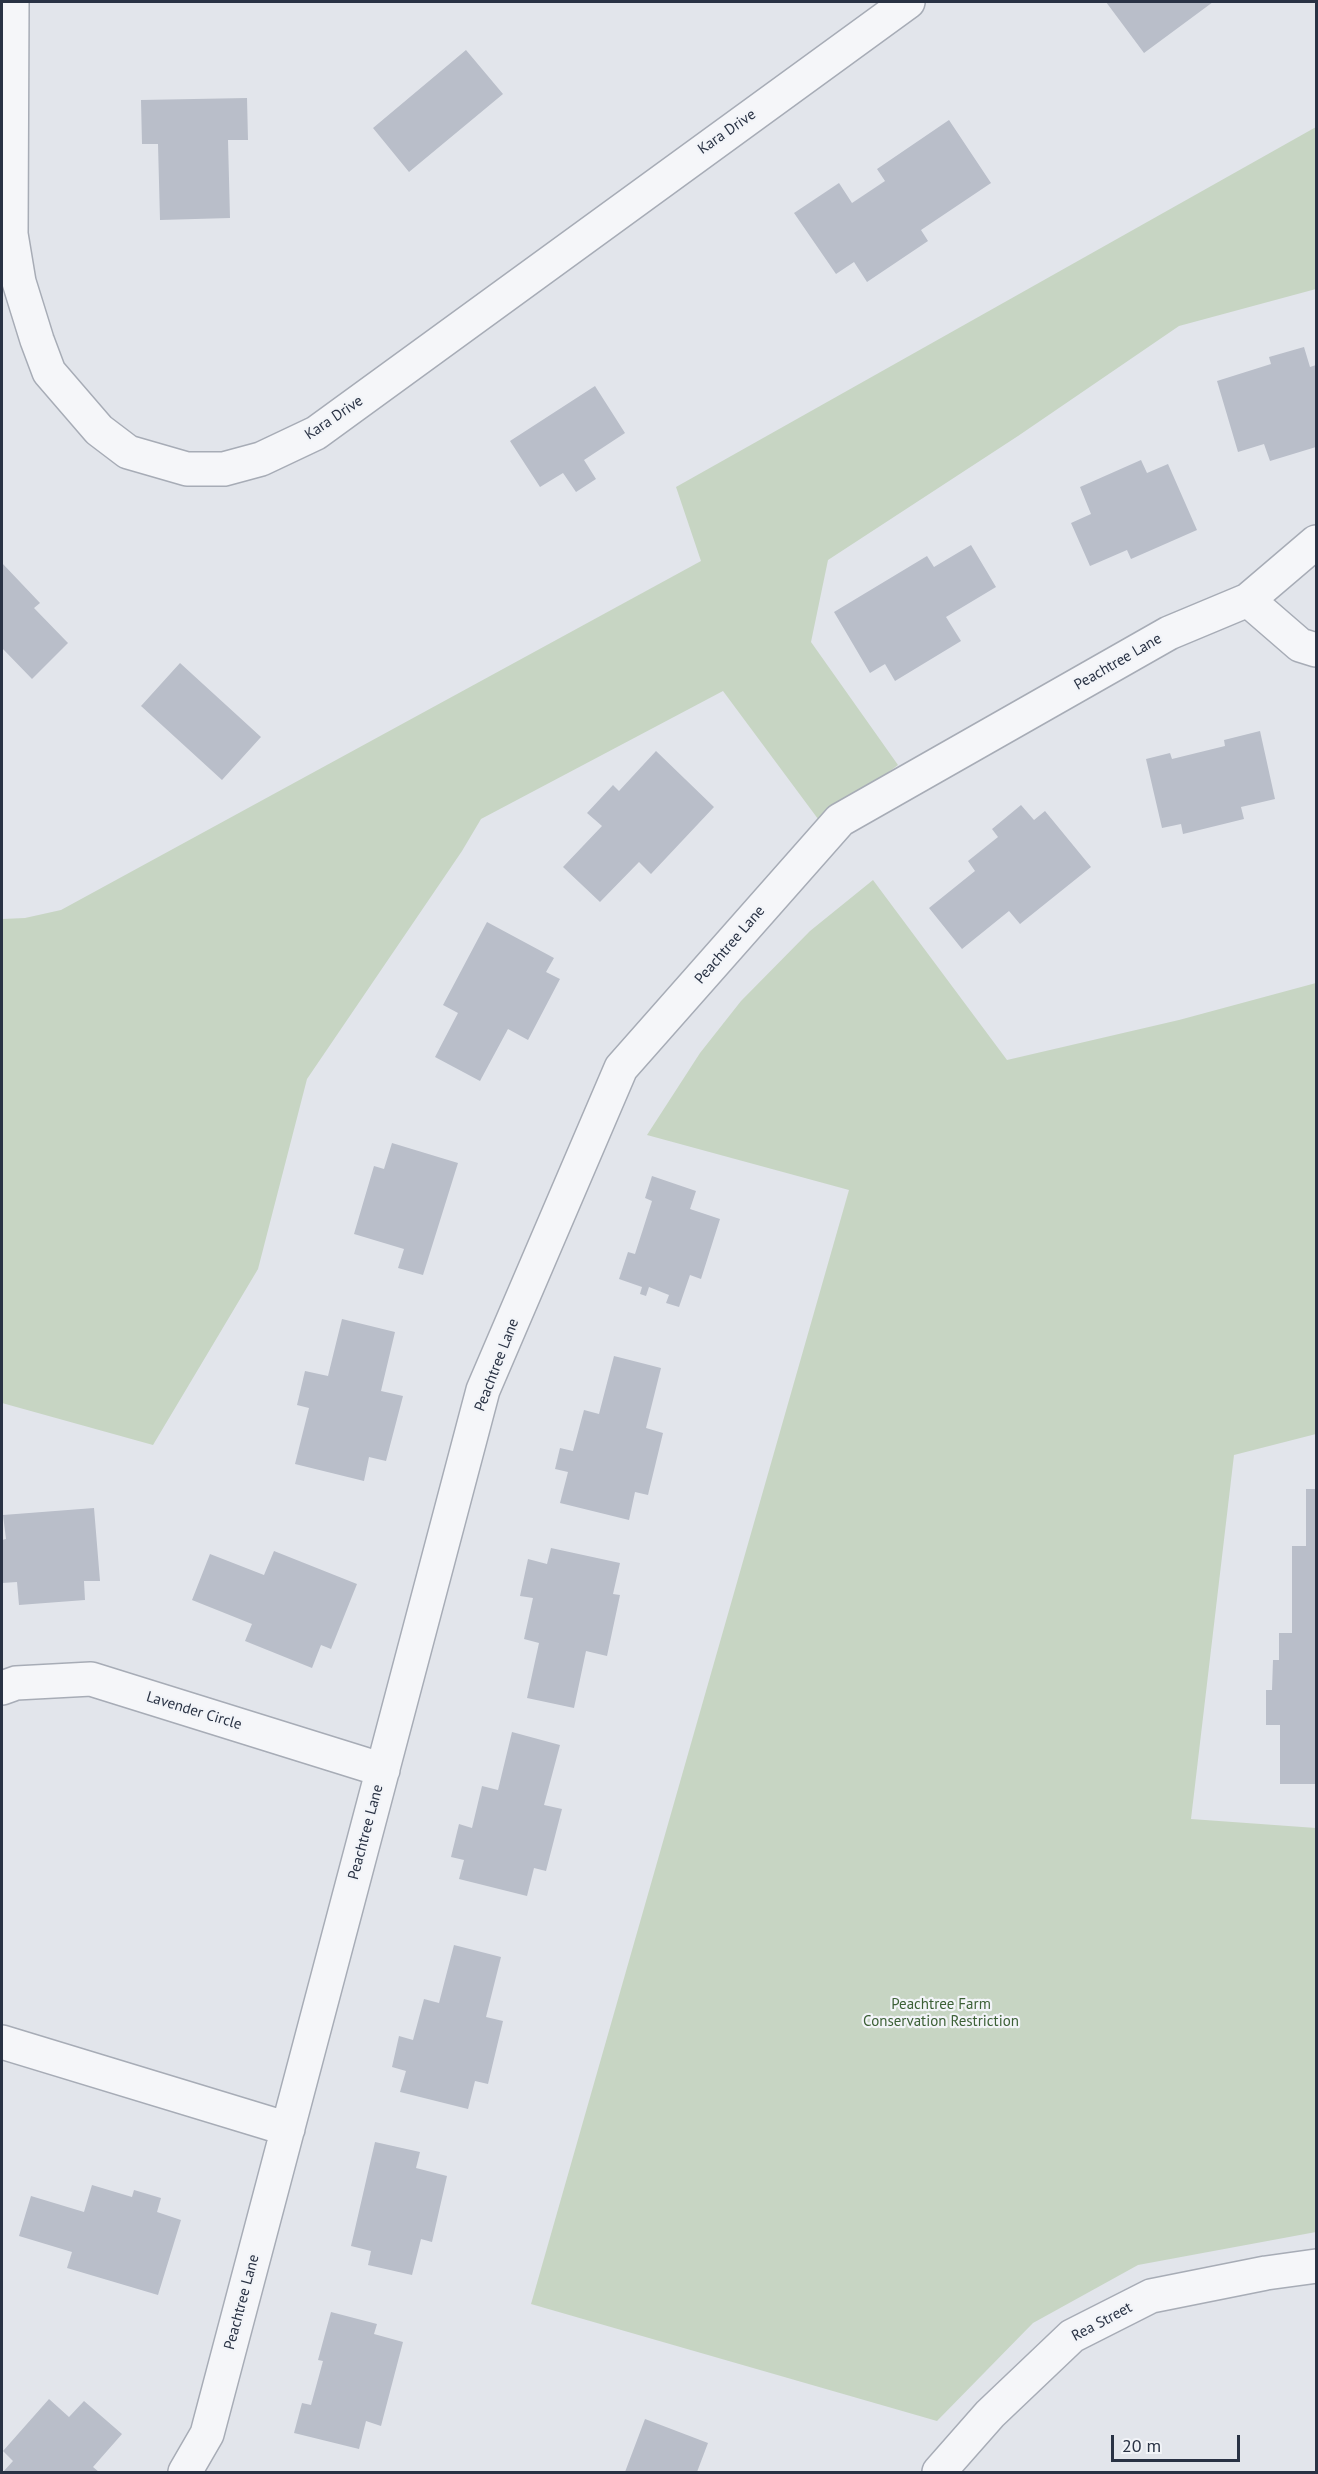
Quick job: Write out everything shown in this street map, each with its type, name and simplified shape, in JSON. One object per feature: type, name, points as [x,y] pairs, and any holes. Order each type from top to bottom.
[{"type":"street","name":"Kara Drive","points":[[12,2],[11,234],[19,282],[49,372],[99,430],[128,452],[187,469],[224,469],[261,459],[316,433],[908,2]]},
{"type":"street","name":"Peachtree Lane","points":[[185,2472],[207,2434],[483,1390],[621,1068],[840,820],[1169,633],[1248,600],[1317,542]]},
{"type":"street","points":[[1248,600],[1300,645],[1317,651]]},
{"type":"street","name":"Lavender Circle","points":[[2,1688],[16,1683],[91,1679],[382,1770]]},
{"type":"street","points":[[2,2042],[288,2129]]},
{"type":"street","name":"Rea Street","points":[[939,2472],[990,2414],[1072,2336],[1151,2296],[1266,2272],[1317,2266]]},
{"type":"green space","points":[[1316,127],[1316,289],[1179,326],[1018,436],[828,560],[811,642],[898,765],[821,823],[723,691],[481,819],[462,851],[307,1079],[258,1269],[153,1445],[2,1403],[2,919],[25,918],[61,910],[701,561],[676,487]]},
{"type":"green space","name":"Peachtree Farm Conservation Restriction","points":[[873,880],[1007,1060],[1179,1020],[1316,983],[1316,1434],[1234,1455],[1191,1819],[1316,1828],[1316,2232],[1138,2265],[1033,2323],[937,2421],[531,2304],[849,1190],[647,1135],[700,1053],[741,1001],[810,931]]},
{"type":"building","points":[[1106,2],[1213,2],[1144,53]]},
{"type":"building","points":[[466,50],[503,94],[409,172],[373,128]]},
{"type":"building","points":[[247,98],[248,140],[228,140],[230,218],[160,220],[158,144],[142,144],[141,100]]},
{"type":"building","points":[[949,120],[991,183],[921,230],[928,241],[867,282],[854,262],[836,274],[794,213],[839,183],[852,203],[885,181],[877,169]]},
{"type":"building","points":[[1304,347],[1310,367],[1316,365],[1316,447],[1270,461],[1264,444],[1238,452],[1217,381],[1271,364],[1269,357]]},
{"type":"building","points":[[595,386],[625,433],[584,460],[596,479],[576,492],[563,473],[540,487],[510,441]]},
{"type":"building","points":[[1141,460],[1147,473],[1168,464],[1197,530],[1131,559],[1127,550],[1090,566],[1071,523],[1091,514],[1080,487]]},
{"type":"building","points":[[971,545],[996,587],[946,617],[961,641],[895,681],[885,664],[870,673],[834,612],[927,556],[934,567]]},
{"type":"building","points":[[2,563],[40,603],[34,608],[68,643],[32,679],[2,648]]},
{"type":"building","points":[[180,663],[261,737],[222,780],[141,706]]},
{"type":"building","points":[[1260,731],[1275,799],[1241,807],[1244,819],[1183,834],[1181,824],[1162,828],[1146,759],[1170,753],[1172,759],[1225,746],[1224,740]]},
{"type":"building","points":[[656,751],[714,807],[651,874],[639,862],[600,902],[563,867],[602,826],[587,813],[613,785],[619,791]]},
{"type":"building","points":[[1021,805],[1034,820],[1045,811],[1091,867],[1020,924],[1009,911],[962,949],[929,908],[975,871],[968,861],[998,837],[992,829]]},
{"type":"building","points":[[487,922],[554,958],[546,972],[560,979],[528,1040],[508,1029],[480,1081],[435,1057],[458,1013],[443,1005]]},
{"type":"building","points":[[392,1143],[458,1163],[423,1275],[398,1268],[404,1249],[354,1234],[374,1166],[384,1169]]},
{"type":"building","points":[[652,1176],[696,1191],[690,1209],[720,1219],[701,1279],[690,1275],[679,1307],[666,1303],[669,1295],[649,1287],[646,1296],[640,1294],[642,1287],[619,1279],[628,1252],[635,1254],[652,1201],[645,1198]]},
{"type":"building","points":[[342,1319],[395,1332],[381,1391],[403,1396],[386,1461],[369,1457],[364,1481],[295,1464],[309,1408],[297,1405],[305,1371],[328,1376]]},
{"type":"building","points":[[614,1356],[661,1368],[646,1428],[663,1433],[648,1495],[635,1492],[629,1520],[560,1503],[568,1472],[555,1469],[560,1448],[573,1451],[584,1410],[599,1414]]},
{"type":"building","points":[[1306,1489],[1316,1489],[1316,1784],[1280,1784],[1280,1725],[1266,1725],[1266,1690],[1272,1690],[1273,1660],[1279,1660],[1279,1633],[1292,1633],[1292,1546],[1306,1546]]},
{"type":"building","points":[[94,1508],[100,1581],[84,1581],[85,1600],[19,1605],[17,1582],[2,1583],[2,1540],[6,1539],[3,1515]]},
{"type":"building","points":[[551,1548],[620,1563],[613,1594],[620,1595],[607,1656],[586,1651],[574,1708],[527,1698],[539,1643],[524,1639],[533,1598],[520,1596],[528,1559],[547,1564]]},
{"type":"building","points":[[274,1551],[357,1584],[331,1649],[321,1645],[312,1668],[245,1641],[252,1624],[192,1600],[210,1554],[264,1575]]},
{"type":"building","points":[[512,1732],[560,1745],[544,1805],[562,1809],[546,1871],[534,1868],[527,1896],[459,1879],[464,1860],[451,1857],[459,1824],[472,1828],[482,1786],[498,1790]]},
{"type":"building","points":[[454,1945],[501,1957],[486,2017],[503,2021],[488,2084],[475,2081],[468,2109],[400,2092],[406,2071],[392,2067],[399,2036],[413,2040],[424,1999],[439,2003]]},
{"type":"building","points":[[375,2142],[420,2152],[416,2168],[447,2176],[432,2242],[421,2239],[412,2275],[368,2265],[371,2251],[351,2246]]},
{"type":"building","points":[[92,2185],[132,2197],[134,2190],[161,2198],[157,2212],[181,2220],[158,2295],[67,2268],[72,2252],[19,2236],[31,2196],[84,2212]]},
{"type":"building","points":[[331,2312],[377,2324],[374,2334],[403,2342],[381,2426],[366,2421],[359,2449],[294,2433],[302,2403],[311,2405],[323,2361],[318,2360]]},
{"type":"building","points":[[49,2399],[69,2417],[84,2401],[122,2434],[93,2467],[99,2472],[3,2472],[13,2461],[3,2451]]},
{"type":"building","points":[[645,2419],[708,2443],[697,2472],[625,2472]]}]
